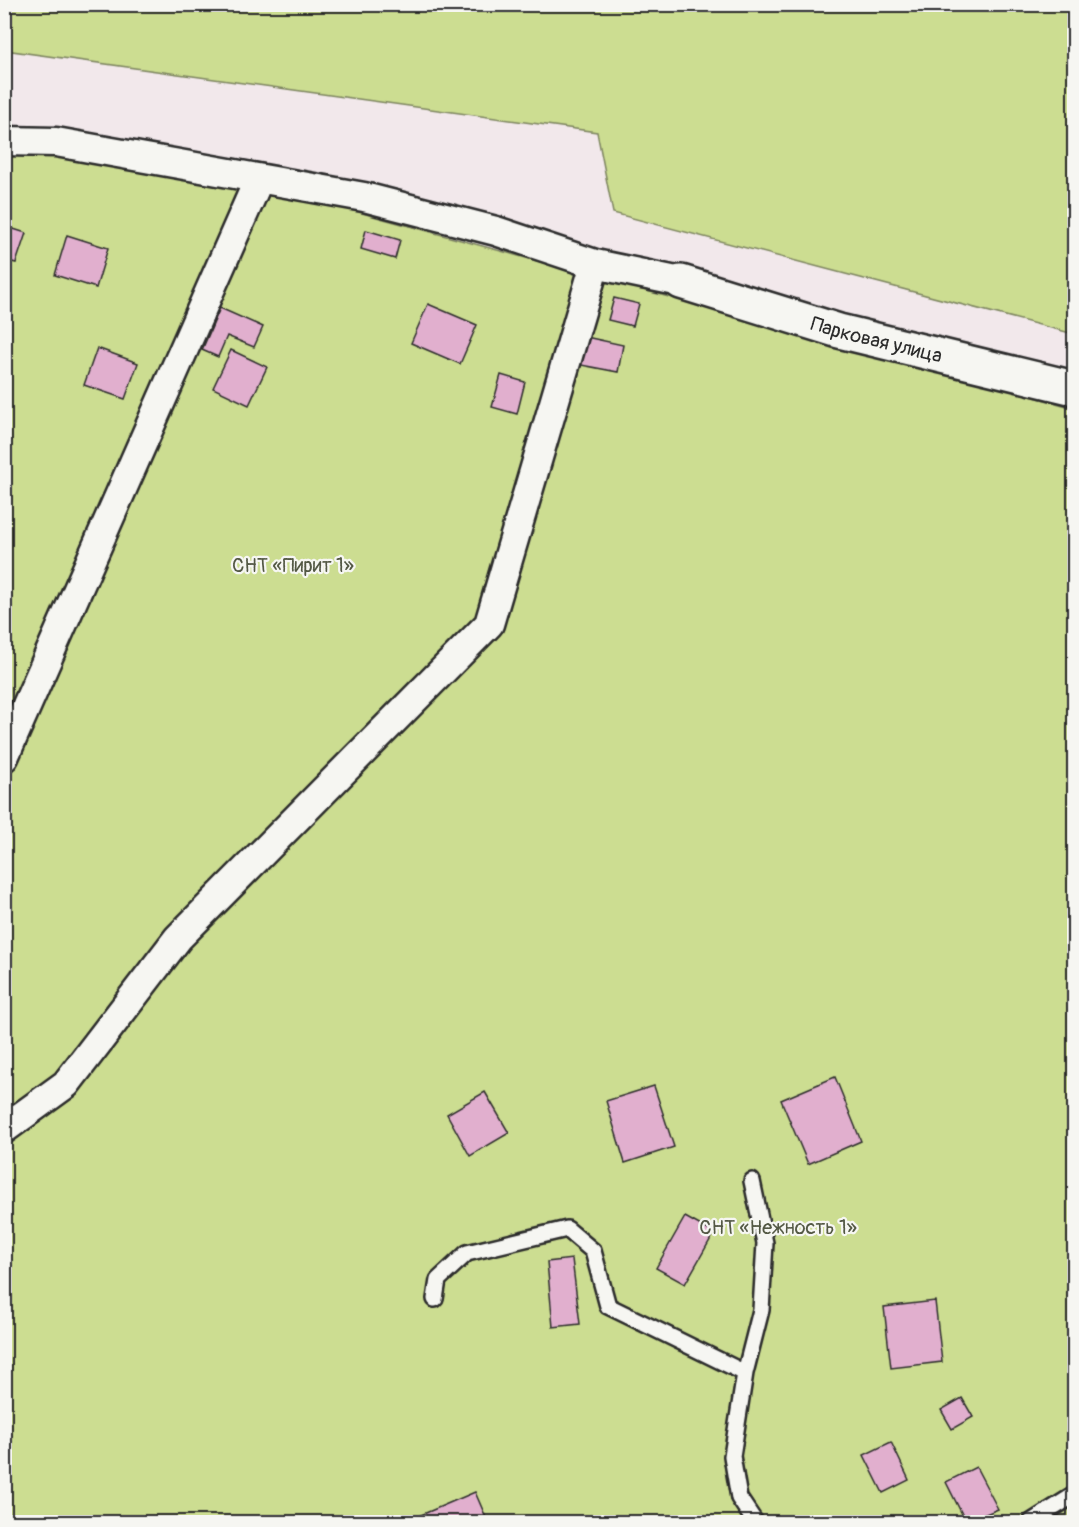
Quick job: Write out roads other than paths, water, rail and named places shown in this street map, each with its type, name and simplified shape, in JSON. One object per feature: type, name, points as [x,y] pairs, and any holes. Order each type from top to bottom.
[{"type":"street","points":[[4,141],[56,142],[364,197],[485,228],[595,264],[681,282]]},
{"type":"street","points":[[4,757],[259,178]]},
{"type":"street","points":[[4,1130],[66,1084],[178,938],[489,624],[595,264]]},
{"type":"street","name":"Парковая улица","points":[[681,282],[839,331],[1074,388]]},
{"type":"lane","points":[[752,1181],[765,1243],[761,1310],[745,1373],[732,1455],[739,1498],[755,1522]]},
{"type":"lane","points":[[435,1299],[438,1280],[467,1253],[567,1229],[593,1251],[608,1306],[745,1373]]},
{"type":"lane","points":[[1031,1522],[1074,1495]]},
{"type":"park label","name":"СНТ «Пирит 1»","points":[[293,565]]},
{"type":"park label","name":"СНТ «Нежность 1»","points":[[778,1227]]}]
